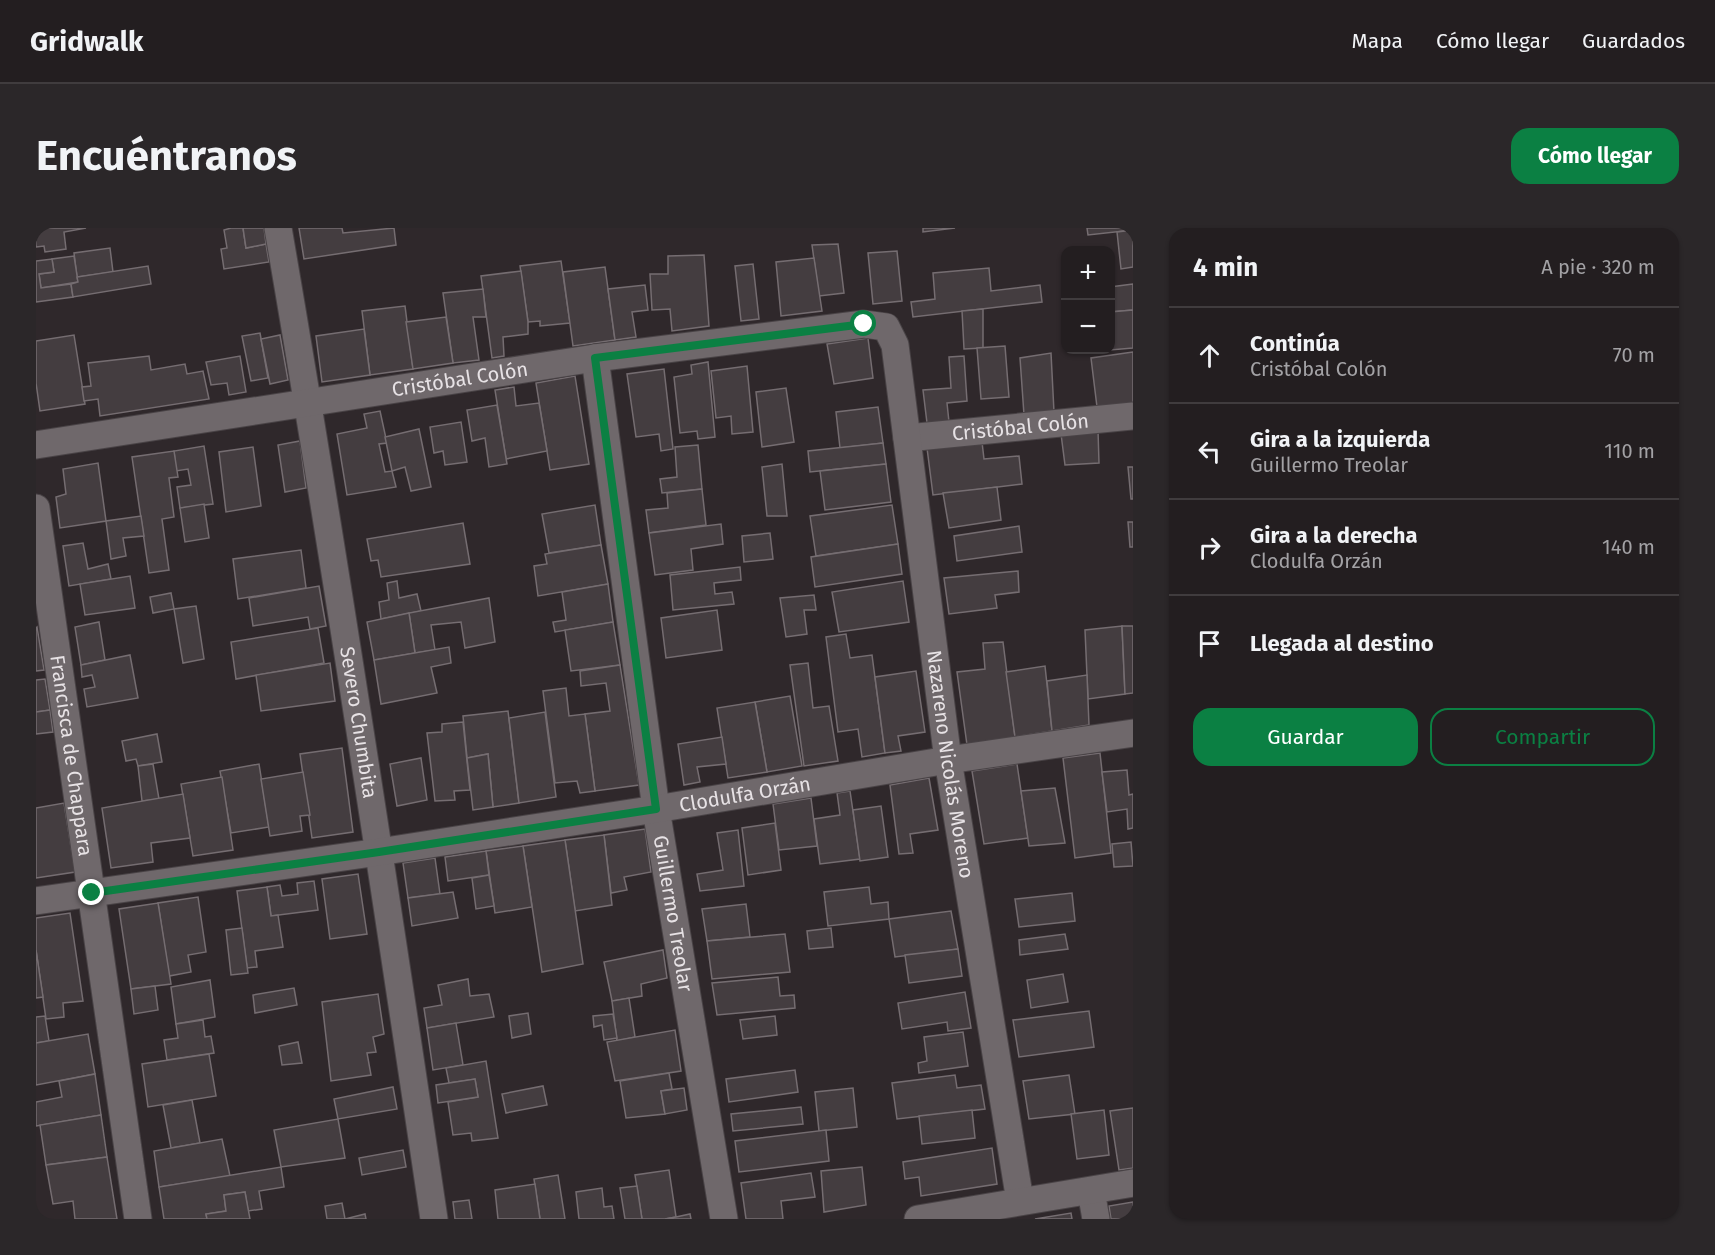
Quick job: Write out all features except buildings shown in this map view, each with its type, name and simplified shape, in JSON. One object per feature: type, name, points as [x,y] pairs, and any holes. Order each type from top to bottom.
[{"type":"street","name":"Severo Chumbita","points":[[278,228],[309,404],[434,1219]]},
{"type":"street","name":"Cristóbal Colón","points":[[36,445],[595,358],[864,324],[886,327]]},
{"type":"street","name":"Nazareno Nicolás Moreno","points":[[886,327],[895,345],[948,760],[1020,1201]]},
{"type":"street","name":"Guillermo Treolar","points":[[595,358],[656,809],[724,1219]]},
{"type":"street","name":"Cristóbal Colón","points":[[907,438],[1133,416]]},
{"type":"street","name":"Francisca de Chappara","points":[[36,508],[138,1219]]},
{"type":"street","name":"Clodulfa Orzán","points":[[36,901],[379,852],[948,760],[1133,733]]},
{"type":"street","points":[[918,1219],[1133,1184]]},
{"type":"street","points":[[1091,1191],[1096,1219]]},
{"type":"route","points":[[92,893],[656,809],[595,358],[864,324]]}]
